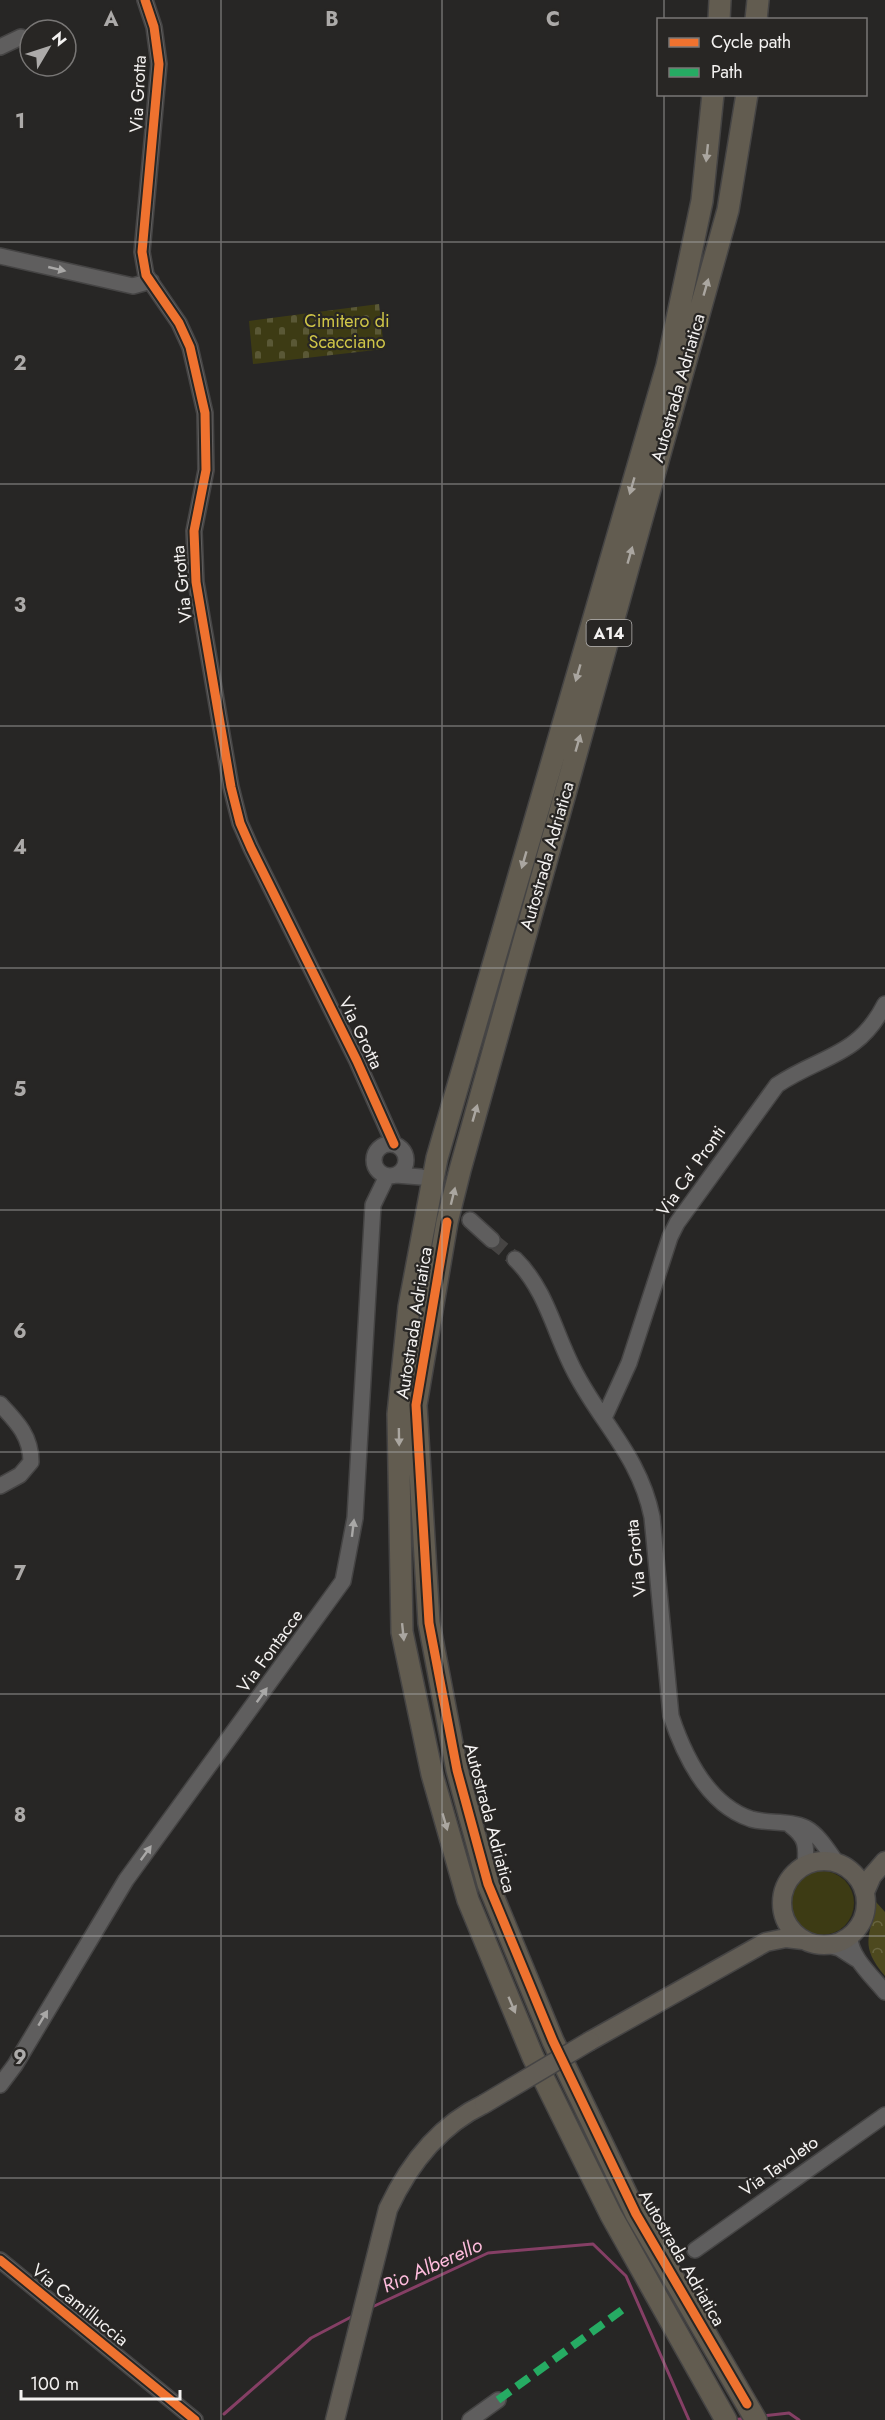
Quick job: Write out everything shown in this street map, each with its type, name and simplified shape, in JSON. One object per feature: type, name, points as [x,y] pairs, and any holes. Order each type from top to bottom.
[{"type":"highway","points":[[719,18],[720,0]]},
{"type":"highway","points":[[756,18],[758,0]]},
{"type":"highway","name":"Autostrada Adriatica","points":[[713,96],[702,201],[666,366],[437,1158],[409,1307],[398,1414],[402,1632],[432,1774],[468,1900],[533,2056],[601,2194],[723,2414]]},
{"type":"highway","name":"Autostrada Adriatica","points":[[747,96],[728,210],[460,1170],[447,1222],[416,1405],[429,1623],[457,1770],[488,1884],[553,2041],[636,2214],[752,2412]]},
{"type":"main road","points":[[803,1940],[790,1929],[783,1914],[781,1902],[784,1887],[792,1874],[805,1865],[817,1861],[844,1867],[883,1862]]},
{"type":"main road","points":[[336,2420],[388,2208],[402,2179],[433,2139],[448,2126],[590,2041],[766,1942],[786,1938],[827,1945],[850,1936],[864,1916],[864,1892],[883,1862]]},
{"type":"main road","points":[[844,1867],[864,1892]]},
{"type":"main road","points":[[766,1942],[783,1914]]},
{"type":"street","name":"Via Grotta","points":[[145,0],[154,27],[159,64],[142,252],[146,275],[179,322],[190,347],[205,413],[206,470],[194,531],[196,582],[231,786],[240,823],[357,1061],[394,1144]]},
{"type":"street","points":[[0,47],[18,38]]},
{"type":"street","points":[[0,256],[133,286],[151,281]]},
{"type":"street","name":"Via Ca' Pronti","points":[[604,1418],[629,1363],[661,1258],[677,1222],[777,1085],[796,1072],[846,1051],[862,1039],[874,1025],[885,1004]]},
{"type":"street","points":[[394,1144],[403,1150],[407,1161],[404,1170],[391,1176],[378,1171],[375,1156],[384,1145],[394,1144]]},
{"type":"street","name":"Via Fontacce","points":[[0,2085],[15,2066],[126,1880],[343,1581],[355,1518],[373,1205],[391,1176]]},
{"type":"street","points":[[470,1220],[492,1240]]},
{"type":"street","name":"Via Grotta","points":[[515,1259],[537,1287],[577,1377],[639,1472],[647,1491],[652,1516],[671,1716],[680,1742],[701,1778],[723,1804],[752,1820],[806,1828],[819,1838],[844,1867]]},
{"type":"street","points":[[0,1404],[19,1424],[31,1444],[32,1462],[20,1475],[0,1486]]},
{"type":"street","points":[[788,1824],[804,1837],[807,1848],[805,1865]]},
{"type":"street","points":[[850,1936],[849,1943],[859,1961],[885,1992]]},
{"type":"street","points":[[827,1945],[839,1948],[859,1961]]},
{"type":"street","name":"Via Tavoleto","points":[[694,2250],[885,2115]]},
{"type":"street","name":"Via Camilluccia","points":[[0,2260],[195,2420]]},
{"type":"street","points":[[470,2420],[498,2400]]},
{"type":"green space","name":"Cimitero di Scacciano","points":[[379,304],[384,349],[253,364],[249,321]]},
{"type":"green space","points":[[816,1871],[828,1871],[845,1880],[852,1891],[854,1903],[852,1915],[845,1926],[828,1935],[816,1935],[804,1930],[795,1921],[790,1909],[790,1897],[795,1885],[804,1876]]},
{"type":"green space","points":[[876,1902],[885,1912],[885,1976],[872,1956],[868,1941]]},
{"type":"waterway","name":"Rio Alberello","points":[[370,2308],[488,2253],[593,2244],[626,2276],[689,2420]]},
{"type":"waterway","name":"Rio Alberello","points":[[224,2414],[311,2338],[353,2316]]},
{"type":"waterway","name":"Rio Alberello","points":[[762,2416],[789,2413],[799,2420]]},
{"type":"waterway","name":"Rio Alberello","points":[[733,2420],[747,2418]]},
{"type":"tunnel","points":[[492,1240],[515,1259]]},
{"type":"marked path","points":[[498,2400],[622,2310]]},
{"type":"cycle path","points":[[145,0],[154,27],[159,64],[142,252],[146,275],[179,323],[190,347],[205,413],[206,470],[194,531],[196,582],[231,787],[240,823],[251,848],[357,1061],[394,1144]]},
{"type":"cycle path","points":[[447,1222],[416,1405],[429,1623],[457,1770],[488,1884],[553,2041],[636,2214],[747,2404]]},
{"type":"cycle path","points":[[0,2260],[195,2420]]}]
